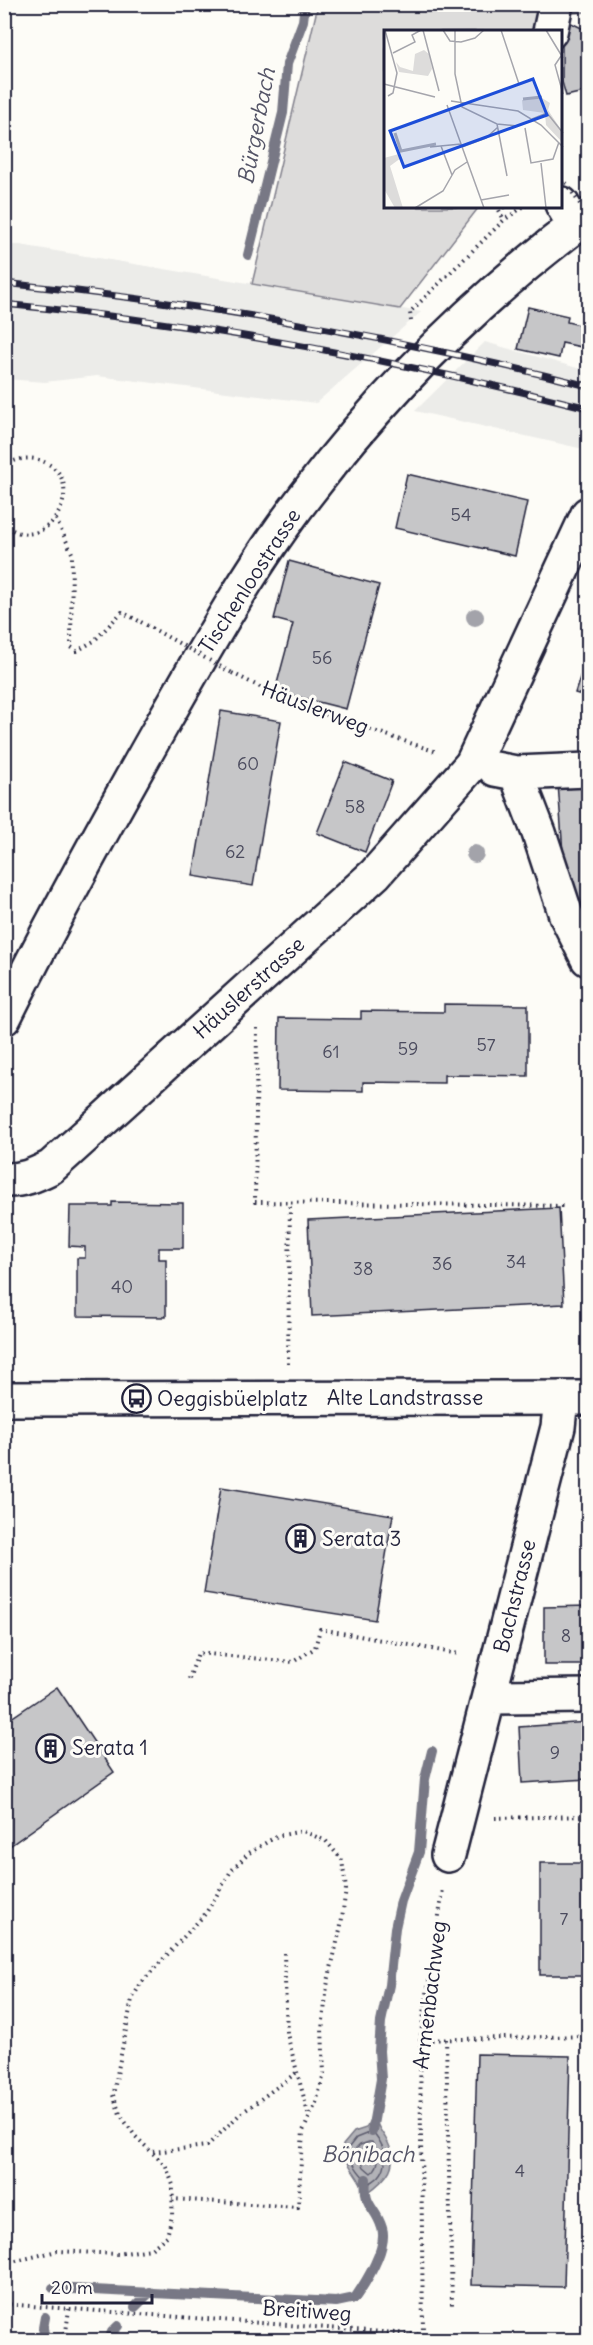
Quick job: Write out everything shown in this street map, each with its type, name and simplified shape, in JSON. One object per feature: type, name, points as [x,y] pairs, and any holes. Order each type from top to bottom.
[{"type":"street","points":[[550,30],[556,4]]},
{"type":"street","name":"Tischenloostrasse","points":[[4,1018],[129,782],[210,640],[263,556],[306,495],[376,411],[440,344],[578,215]]},
{"type":"street","name":"Häuslerstrasse","points":[[4,1180],[32,1177],[51,1167],[375,874],[472,764],[588,514]]},
{"type":"street","points":[[472,764],[516,773],[588,770]]},
{"type":"street","points":[[516,773],[566,915],[588,960]]},
{"type":"street","name":"Alte Landstrasse","points":[[4,1399],[575,1398]]},
{"type":"street","name":"Bachstrasse","points":[[489,1697],[558,1426],[575,1398]]},
{"type":"street","points":[[448,1855],[477,1735],[489,1697],[588,1696]]},
{"type":"path","points":[[563,181],[578,215]]},
{"type":"path","points":[[502,208],[499,210],[504,220]]},
{"type":"path","points":[[410,312],[504,220],[522,208]]},
{"type":"path","points":[[4,457],[6,465],[20,459],[33,459],[45,463],[55,470],[64,491],[64,503],[60,514],[42,530],[30,533],[18,531],[4,524]]},
{"type":"path","name":"Häuslerweg","points":[[56,519],[72,554],[71,647],[77,651],[94,641],[122,612],[232,673],[294,704],[472,764]]},
{"type":"path","points":[[257,1017],[255,1202],[566,1206]]},
{"type":"path","points":[[288,1364],[290,1203]]},
{"type":"path","points":[[189,1679],[198,1653],[293,1662],[315,1648],[320,1629],[459,1654]]},
{"type":"path","points":[[456,1823],[472,1818],[588,1816]]},
{"type":"path","points":[[4,2264],[57,2251],[118,2254],[151,2249],[167,2236],[172,2216],[172,2199],[173,2185],[166,2166],[135,2136],[120,2114],[113,2095],[132,2000],[141,1983],[206,1913],[231,1871],[249,1853],[277,1836],[303,1831],[326,1841],[342,1860],[346,1889],[341,1925],[327,1986],[322,2029],[324,2074],[303,2131],[298,2207],[172,2199]]},
{"type":"path","name":"Armenbachweg","points":[[423,2335],[420,2040],[448,1855]]},
{"type":"path","points":[[284,1953],[287,2034],[309,2118]]},
{"type":"path","points":[[420,2040],[588,2036]]},
{"type":"path","points":[[446,2039],[452,2305]]},
{"type":"path","points":[[152,2152],[207,2146],[239,2115],[296,2073]]},
{"type":"path","name":"Breitiweg","points":[[4,2304],[423,2335],[535,2340]]},
{"type":"path","points":[[65,2340],[69,2308]]},
{"type":"shaded area","points":[[318,5],[588,5],[588,12],[553,14],[551,30],[384,30],[384,208],[478,208],[400,309],[252,284]]},
{"type":"shaded area","points":[[4,245],[20,245],[421,312],[316,403],[97,376],[45,382],[5,379]]},
{"type":"shaded area","points":[[485,342],[588,371],[588,450],[415,411]]},
{"type":"water","name":"Bönibach","points":[[371,2117],[376,2119],[386,2139],[392,2156],[392,2164],[386,2177],[366,2194],[363,2193],[361,2183],[346,2159],[343,2145],[354,2132],[366,2128]]},
{"type":"building","points":[[565,20],[588,31],[588,91],[566,96],[563,86],[562,30]]},
{"type":"building","points":[[528,307],[568,316],[567,322],[588,327],[586,348],[562,343],[559,358],[518,349]]},
{"type":"building","points":[[407,474],[527,502],[515,556],[395,528]]},
{"type":"building","points":[[289,561],[379,585],[346,709],[275,691],[293,624],[274,619]]},
{"type":"building","points":[[588,652],[588,697],[575,693]]},
{"type":"building","points":[[221,711],[281,721],[253,886],[193,876]]},
{"type":"building","points":[[345,762],[392,781],[365,852],[317,833]]},
{"type":"building","points":[[588,781],[588,908],[567,910],[558,783]]},
{"type":"building","points":[[444,1004],[528,1005],[528,1076],[444,1075],[444,1083],[363,1082],[363,1091],[278,1090],[279,1018],[361,1019],[361,1011],[444,1012]]},
{"type":"building","points":[[112,1202],[183,1203],[183,1248],[159,1248],[159,1259],[166,1259],[166,1317],[77,1316],[77,1258],[85,1258],[85,1247],[69,1246],[70,1206],[112,1206]]},
{"type":"building","points":[[559,1208],[564,1304],[312,1316],[308,1220]]},
{"type":"building","name":"Serata 3","points":[[221,1487],[393,1515],[375,1620],[204,1593]]},
{"type":"building","points":[[588,1606],[588,1665],[544,1665],[544,1607]]},
{"type":"building","name":"Serata 1","points":[[57,1687],[114,1772],[4,1850],[4,1723]]},
{"type":"building","points":[[588,1722],[588,1779],[522,1783],[519,1727]]},
{"type":"building","points":[[540,1863],[588,1863],[588,1975],[540,1975]]},
{"type":"building","points":[[477,2054],[570,2056],[564,2287],[471,2285]]},
{"type":"waterway","name":"Bürgerbach","points":[[248,255],[283,113],[287,64],[303,21],[305,4]]},
{"type":"waterway","name":"Bönibach","points":[[372,2131],[381,2079],[379,2051],[381,2022],[389,1985],[395,1928],[401,1901],[419,1852],[425,1779],[432,1751]]},
{"type":"waterway","name":"Bönibach","points":[[53,2288],[336,2302],[355,2298],[375,2264],[383,2236],[379,2220],[366,2196],[366,2179]]},
{"type":"waterway","name":"Bönibach","points":[[135,2307],[150,2292]]},
{"type":"waterway","name":"Bönibach","points":[[45,2317],[43,2328],[45,2340]]},
{"type":"waterway","name":"Bönibach","points":[[109,2340],[112,2332],[118,2326]]},
{"type":"railway","points":[[4,283],[225,311],[444,352],[588,386]]},
{"type":"railway","points":[[4,304],[152,322],[298,345],[444,374],[588,408]]},
{"type":"place","name":"Oeggisbüelplatz","points":[[136,1399]]},
{"type":"place","name":"Serata 3","points":[[301,1539]]},
{"type":"place","name":"Serata 1","points":[[51,1748]]}]
